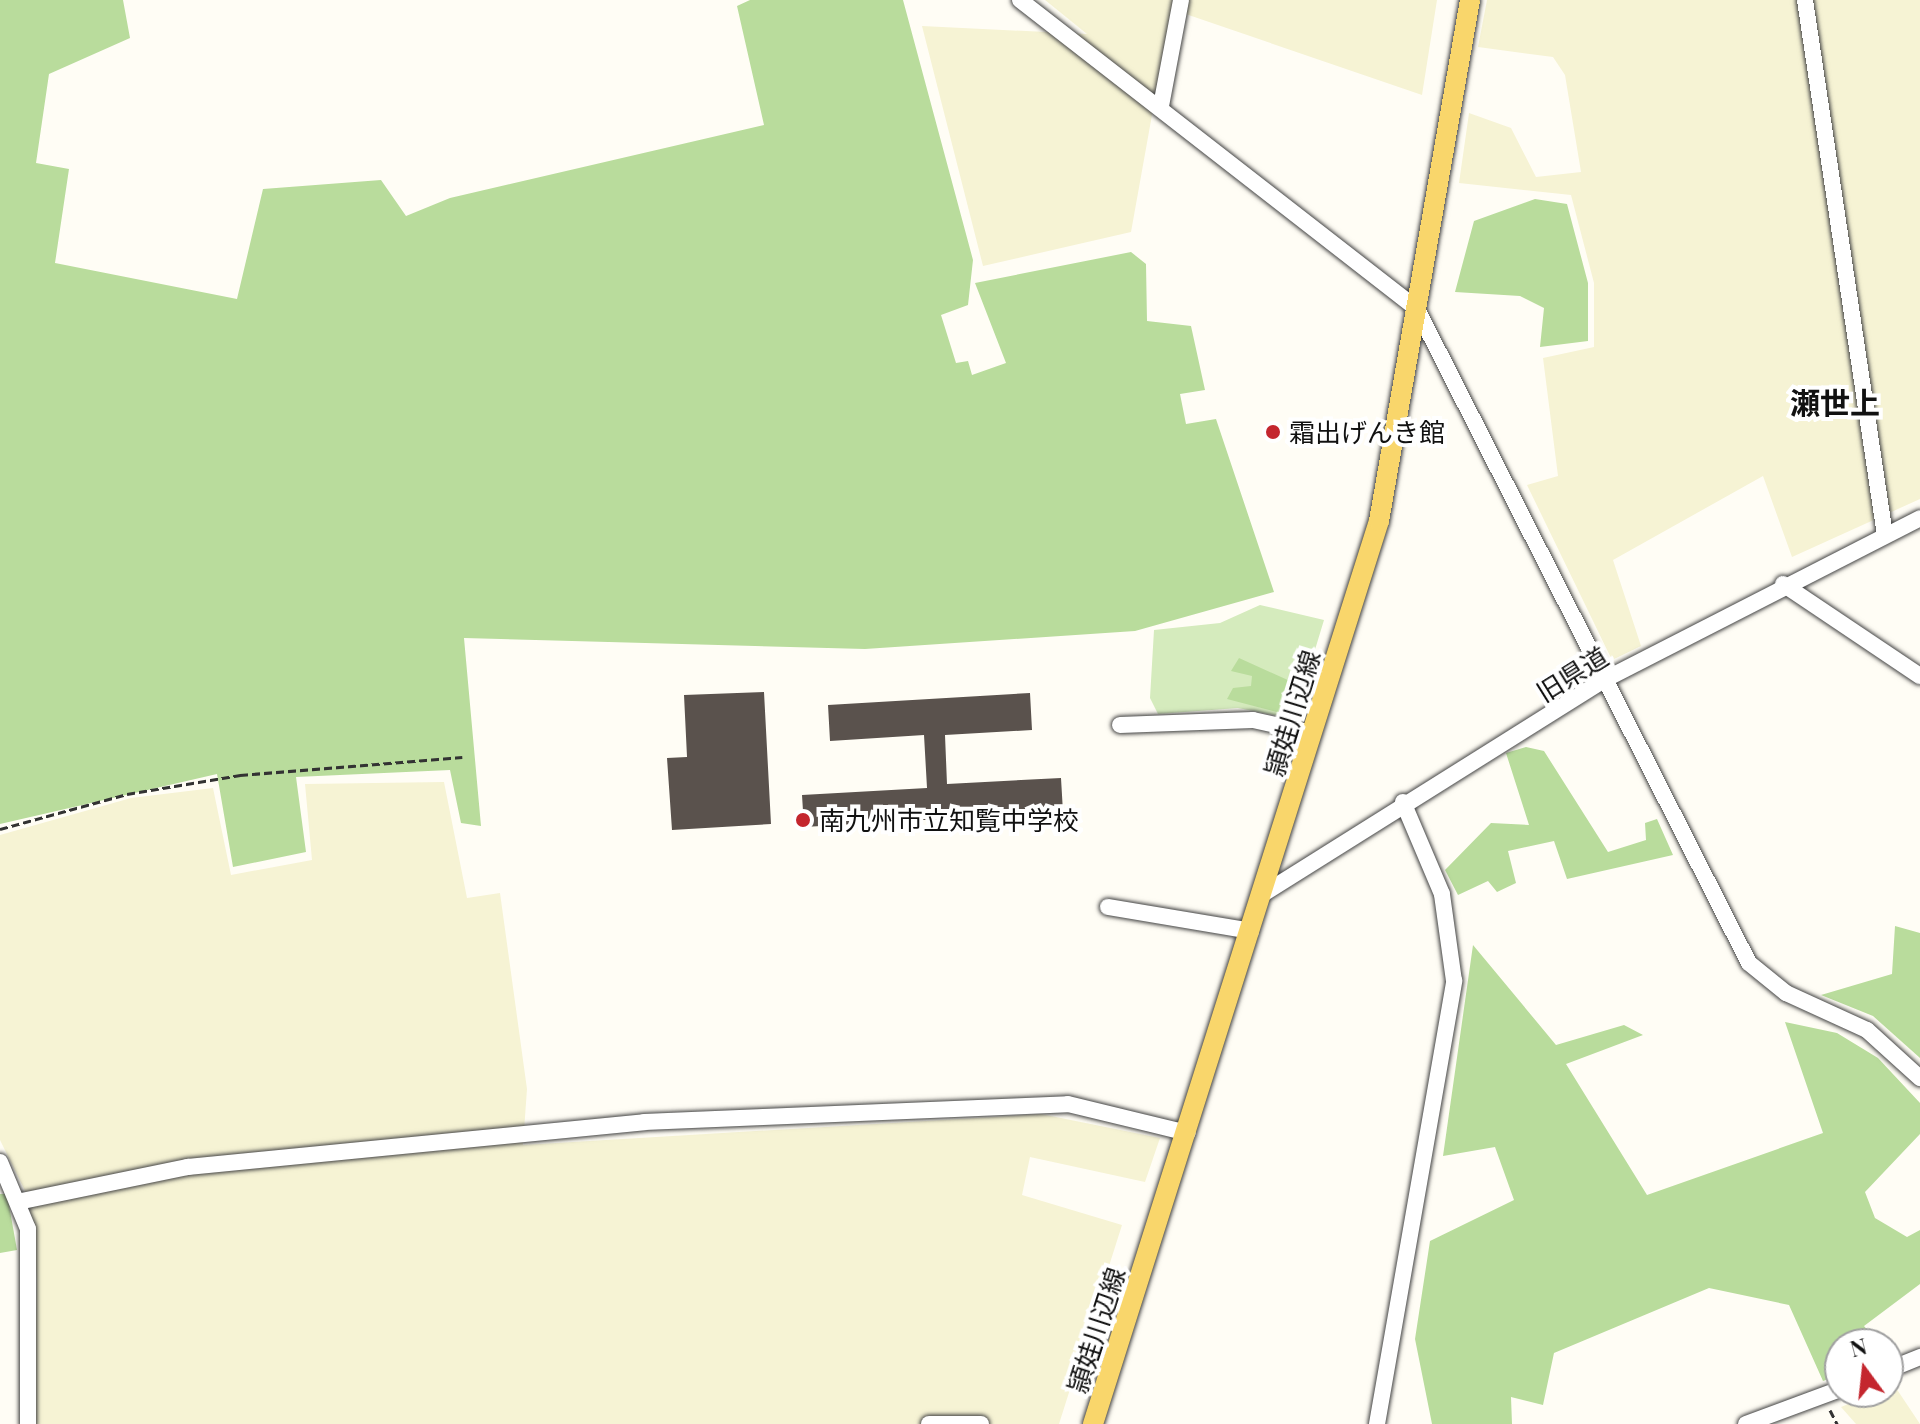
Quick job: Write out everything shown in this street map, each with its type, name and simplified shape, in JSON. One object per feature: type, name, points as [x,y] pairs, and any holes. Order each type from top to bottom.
[{"type":"main road","name":"頴娃川辺線","points":[[1093,1424],[1188,1133],[1379,521],[1470,0]]},
{"type":"street","points":[[1020,0],[1161,106],[1417,309],[1749,963],[1786,993],[1867,1030],[1920,1078]]},
{"type":"street","points":[[1161,106],[1181,0]]},
{"type":"street","points":[[1805,0],[1885,535]]},
{"type":"street","name":"旧県道","points":[[1263,894],[1403,802],[1604,680],[1783,584],[1920,518]]},
{"type":"street","points":[[1783,584],[1920,676]]},
{"type":"street","points":[[1120,725],[1253,720],[1312,733]]},
{"type":"street","points":[[1377,1424],[1454,981],[1442,894],[1403,802]]},
{"type":"street","points":[[1108,907],[1251,931]]},
{"type":"street","points":[[22,1201],[188,1167],[644,1122],[1068,1104],[1188,1133]]},
{"type":"street","points":[[0,1162],[22,1201],[30,1261],[28,1424]]},
{"type":"street","points":[[1746,1424],[1824,1395]]},
{"type":"street","points":[[929,1424],[981,1424]]},
{"type":"path","points":[[0,829],[127,794],[240,775],[462,757]]},
{"type":"shaded area","points":[[1045,0],[1437,0],[1422,95],[1171,9],[1131,232],[983,266],[922,26],[1087,34]]},
{"type":"shaded area","points":[[1487,0],[1920,0],[1920,499],[1792,557],[1763,476],[1613,560],[1641,646],[1612,660],[1527,485],[1558,476],[1543,358],[1594,347],[1594,283],[1571,195],[1459,183],[1469,113],[1511,128],[1536,177],[1581,172],[1565,75],[1553,57],[1478,47]]},
{"type":"shaded area","points":[[444,782],[467,898],[500,893],[527,1089],[523,1145],[1041,1114],[1160,1138],[1145,1182],[1030,1157],[1022,1195],[1122,1225],[1059,1424],[33,1424],[37,1279],[29,1199],[0,1140],[0,835],[131,798],[213,788],[231,875],[312,860],[305,784]]},
{"type":"shaded area","points":[[1904,1400],[1920,1424],[1856,1424],[1842,1408],[1904,1408]]},
{"type":"green space","points":[[0,0],[123,0],[130,38],[49,74],[36,163],[69,169],[55,263],[237,299],[263,189],[381,180],[406,216],[450,198],[764,125],[737,6],[750,0],[903,0],[973,260],[968,305],[941,315],[956,363],[968,361],[972,375],[1006,363],[975,283],[1131,252],[1146,264],[1147,321],[1191,326],[1205,390],[1180,394],[1186,424],[1216,419],[1274,592],[1135,631],[865,649],[464,638],[481,826],[461,823],[450,770],[296,777],[306,852],[233,867],[217,774],[0,824]]},
{"type":"green space","points":[[1535,199],[1567,204],[1588,283],[1588,341],[1540,347],[1544,308],[1520,296],[1455,292],[1474,221]]},
{"type":"green space","points":[[1260,605],[1324,620],[1294,719],[1238,708],[1158,714],[1150,698],[1154,630],[1220,623]]},
{"type":"green space","points":[[1239,658],[1290,681],[1288,715],[1227,699],[1233,688],[1251,686],[1252,676],[1231,671]]},
{"type":"green space","points":[[1526,747],[1544,751],[1608,852],[1646,840],[1645,823],[1657,819],[1673,855],[1567,879],[1554,841],[1508,851],[1516,883],[1497,892],[1488,881],[1458,895],[1445,870],[1491,823],[1529,825],[1506,753]]},
{"type":"green space","points":[[1895,926],[1920,933],[1920,1058],[1873,1016],[1821,995],[1892,974]]},
{"type":"green space","points":[[1473,945],[1556,1045],[1624,1025],[1643,1035],[1566,1064],[1647,1195],[1823,1133],[1785,1022],[1837,1033],[1878,1058],[1920,1103],[1920,1134],[1865,1192],[1875,1218],[1907,1237],[1920,1230],[1920,1284],[1864,1326],[1866,1328],[1824,1328],[1823,1381],[1789,1305],[1709,1288],[1554,1353],[1543,1405],[1511,1397],[1512,1424],[1432,1424],[1415,1339],[1430,1241],[1514,1200],[1495,1147],[1443,1156]]},
{"type":"green space","points":[[0,1194],[7,1194],[17,1250],[0,1253]]},
{"type":"building","points":[[764,692],[771,824],[672,830],[667,758],[687,757],[684,695]]},
{"type":"building","points":[[1030,693],[1032,730],[945,735],[947,784],[1061,778],[1063,812],[804,827],[802,795],[927,788],[924,735],[830,741],[828,705]]},
{"type":"place","name":"霜出げんき館","points":[[1273,432]]},
{"type":"place","name":"南九州市立知覧中学校","points":[[803,820]]},
{"type":"district","name":"瀬世上","points":[[1835,402]]}]
